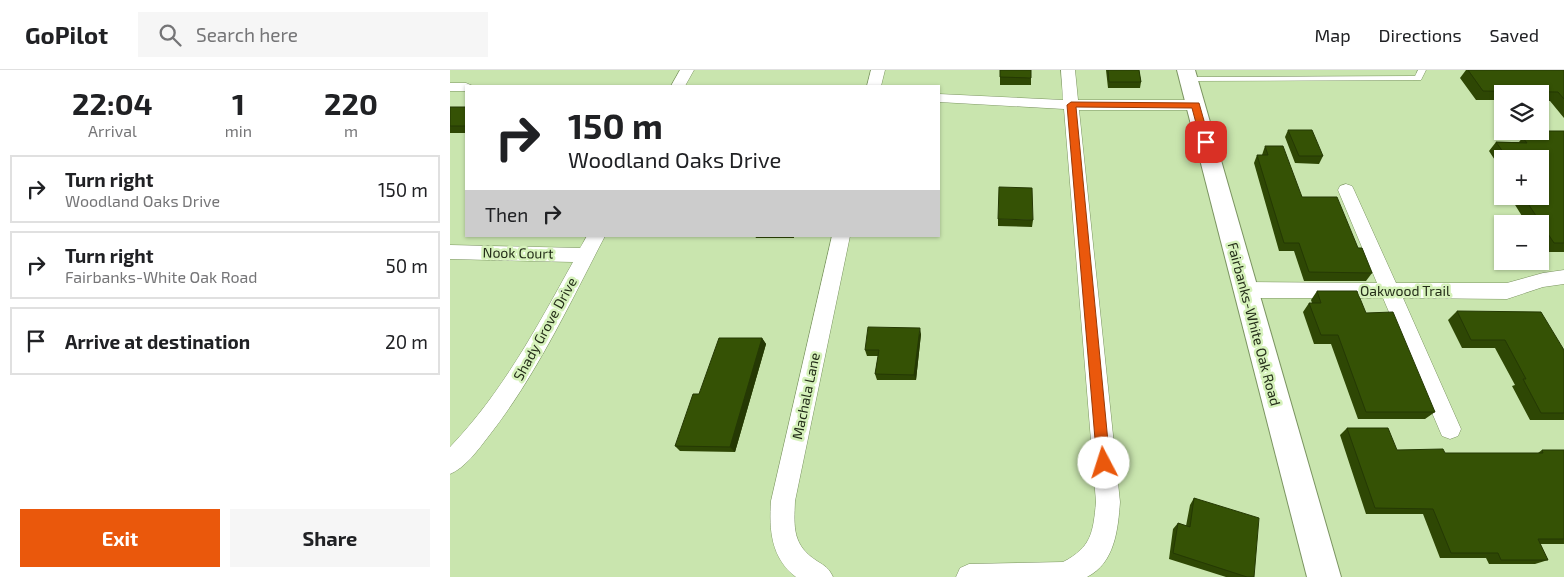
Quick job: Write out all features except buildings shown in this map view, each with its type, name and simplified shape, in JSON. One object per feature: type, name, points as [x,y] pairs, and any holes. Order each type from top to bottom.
[{"type":"street","points":[[679,85],[687,70]]},
{"type":"street","points":[[874,85],[878,70]]},
{"type":"street","points":[[969,577],[1065,575],[1084,566],[1099,549],[1106,527],[1108,502],[1068,70]]},
{"type":"street","name":"Fairbanks-White Oak Road","points":[[1187,75],[1324,577]]},
{"type":"street","points":[[450,86],[465,87]]},
{"type":"street","points":[[940,98],[1071,105],[1196,105]]},
{"type":"street","points":[[1346,190],[1450,429]]},
{"type":"street","name":"Shady Grove Drive","points":[[450,463],[492,414],[516,382],[533,355],[595,237]]},
{"type":"street","name":"Machala Lane","points":[[820,577],[808,571],[790,556],[783,538],[783,501],[841,237]]},
{"type":"street","name":"Nook Court","points":[[450,252],[586,255]]},
{"type":"street","name":"Oakwood Trail","points":[[1245,290],[1507,291],[1543,280],[1564,277]]},
{"type":"lane","points":[[1187,75],[1418,78],[1422,70]]},
{"type":"route","points":[[1104,463],[1071,105],[1196,105],[1206,142]]}]
